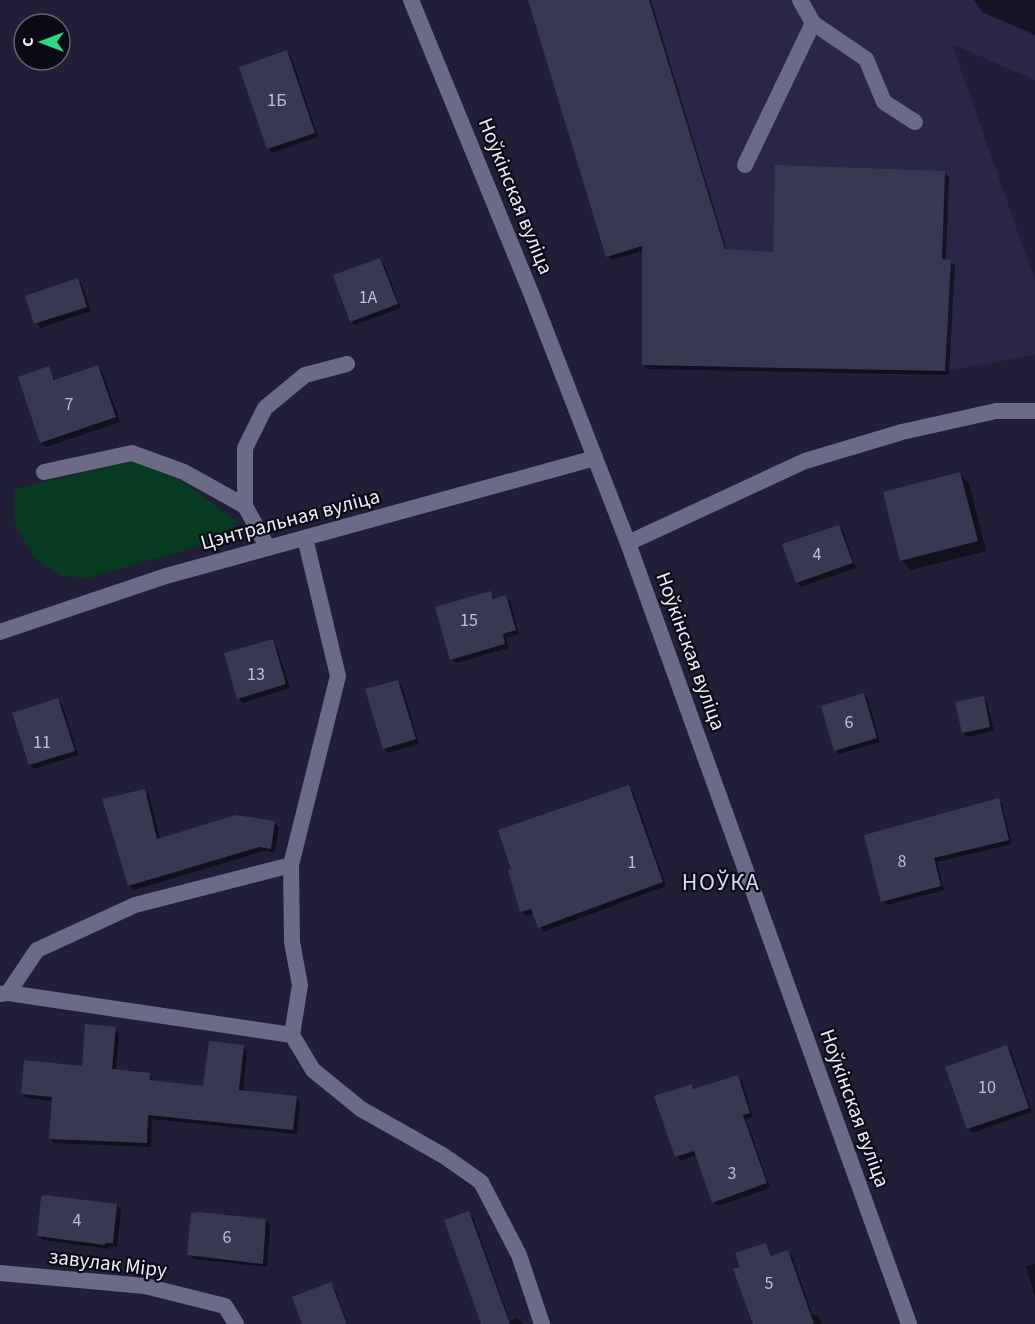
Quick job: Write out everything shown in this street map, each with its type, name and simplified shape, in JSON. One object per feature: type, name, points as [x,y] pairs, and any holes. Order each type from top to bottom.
[{"type":"main road","name":"Ноўкінская вуліца","points":[[411,0],[628,543],[909,1324]]},
{"type":"main road","points":[[800,0],[813,23],[866,59],[884,102],[915,122]]},
{"type":"main road","points":[[745,165],[813,23]]},
{"type":"main road","points":[[268,548],[245,506],[245,448],[265,408],[305,375],[347,364]]},
{"type":"main road","points":[[628,543],[805,461],[902,432],[996,411],[1035,411]]},
{"type":"main road","points":[[44,472],[132,453],[184,472],[245,506]]},
{"type":"main road","name":"Цэнтральная вуліца","points":[[0,632],[166,576],[595,458]]},
{"type":"main road","points":[[305,538],[338,676],[291,865],[292,942],[300,986],[292,1035],[314,1070],[361,1109],[444,1156],[481,1182],[519,1255],[542,1324]]},
{"type":"main road","points":[[291,865],[135,905],[37,950],[4,993],[292,1035]]},
{"type":"main road","name":"завулак Міру","points":[[0,1273],[145,1286],[225,1306],[236,1324]]},
{"type":"shaded area","points":[[528,0],[1035,0],[1035,80],[952,44],[1035,281],[1035,355],[945,371],[642,365],[642,246]]},
{"type":"green space","points":[[134,461],[179,479],[237,522],[224,539],[89,578],[61,576],[35,559],[15,525],[15,489]]},
{"type":"building","points":[[528,0],[649,0],[725,249],[773,252],[775,165],[945,171],[942,259],[951,260],[945,371],[642,365],[642,246],[606,257]]},
{"type":"building","points":[[287,50],[315,133],[267,149],[239,67]]},
{"type":"building","points":[[380,258],[398,304],[350,322],[333,275]]},
{"type":"building","points":[[78,278],[87,307],[34,324],[25,296]]},
{"type":"building","points":[[98,365],[116,417],[40,443],[18,377],[49,366],[54,380]]},
{"type":"building","points":[[960,472],[978,541],[900,561],[883,492]]},
{"type":"building","points":[[839,525],[853,563],[796,583],[782,544]]},
{"type":"building","points":[[491,591],[493,599],[506,595],[516,630],[503,634],[505,644],[450,660],[435,607]]},
{"type":"building","points":[[273,639],[286,684],[237,699],[224,653]]},
{"type":"building","points":[[398,680],[416,739],[383,749],[365,689]]},
{"type":"building","points":[[864,693],[877,738],[834,751],[821,706]]},
{"type":"building","points":[[984,696],[990,727],[962,733],[955,702]]},
{"type":"building","points":[[58,698],[75,751],[29,765],[12,713]]},
{"type":"building","points":[[629,785],[663,882],[538,928],[531,909],[520,912],[508,870],[511,869],[498,830]]},
{"type":"building","points":[[145,789],[157,839],[236,815],[275,821],[271,849],[259,847],[128,886],[102,799]]},
{"type":"building","points":[[999,798],[1009,840],[934,858],[941,886],[881,902],[864,835]]},
{"type":"building","points":[[85,1024],[116,1027],[112,1069],[150,1073],[150,1080],[203,1086],[209,1041],[244,1045],[239,1090],[297,1096],[293,1130],[148,1115],[147,1143],[49,1139],[52,1097],[21,1094],[24,1060],[82,1066]]},
{"type":"building","points":[[1007,1045],[1029,1108],[967,1129],[945,1067]]},
{"type":"building","points":[[738,1075],[750,1113],[743,1115],[767,1183],[712,1203],[694,1151],[675,1157],[654,1096],[692,1084],[693,1089]]},
{"type":"building","points":[[44,1195],[117,1204],[113,1243],[105,1243],[105,1245],[37,1236],[41,1197]]},
{"type":"building","points":[[469,1211],[510,1324],[481,1324],[444,1220]]},
{"type":"building","points":[[191,1213],[266,1219],[263,1264],[187,1255]]},
{"type":"building","points":[[766,1243],[771,1256],[788,1250],[814,1324],[753,1324],[733,1269],[740,1267],[735,1253]]},
{"type":"building","points":[[331,1282],[347,1324],[302,1324],[292,1297]]},
{"type":"district","name":"НОЎКА","points":[[721,882]]}]
